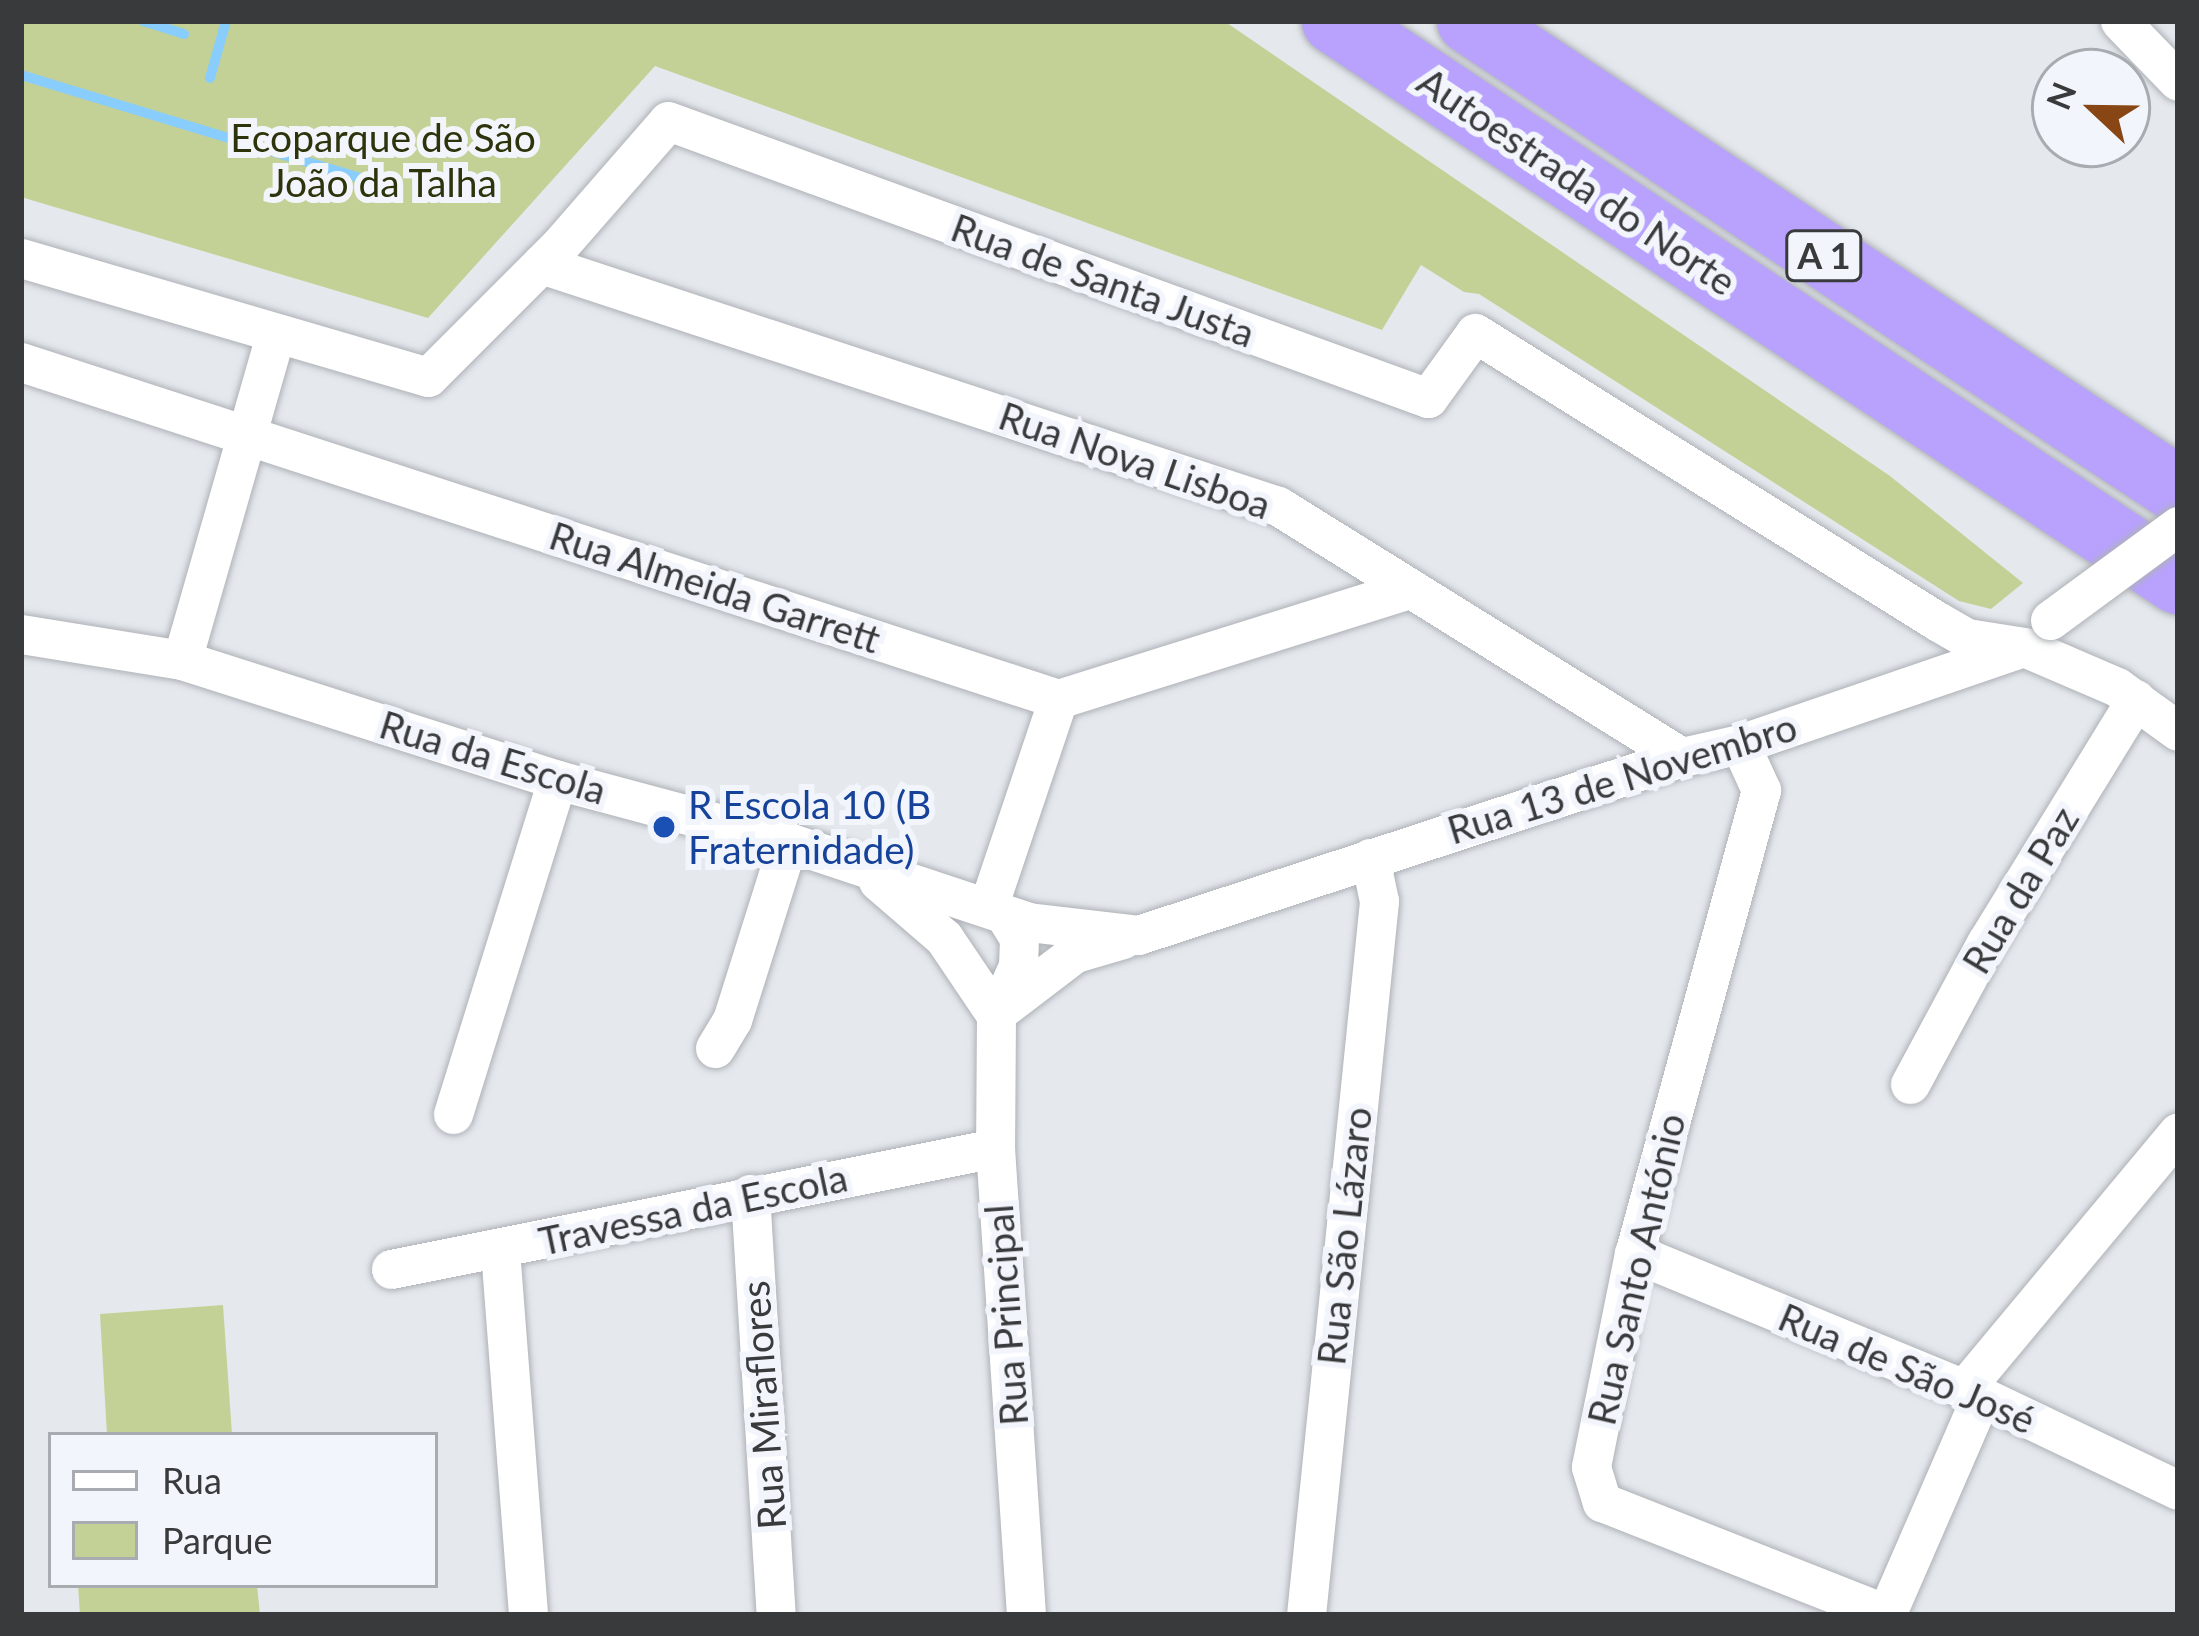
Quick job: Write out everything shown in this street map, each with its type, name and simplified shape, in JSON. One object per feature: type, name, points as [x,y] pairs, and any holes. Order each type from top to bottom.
[{"type":"highway","name":"Autoestrada do Norte","points":[[1335,21],[2178,581]]},
{"type":"highway","name":"Autoestrada do Norte","points":[[1470,21],[2178,490]]},
{"type":"street","points":[[2145,29],[2178,81]]},
{"type":"street","name":"Rua de Santa Justa","points":[[21,258],[428,377],[541,264],[668,121],[1428,398],[1475,332],[1966,638],[2037,633],[2178,731]]},
{"type":"street","name":"Rua Nova Lisboa","points":[[541,264],[1279,506],[1682,757]]},
{"type":"street","points":[[186,647],[276,333]]},
{"type":"street","name":"Rua Almeida Garrett","points":[[21,362],[1058,699]]},
{"type":"street","name":"Rua 13 de Novembro","points":[[1007,914],[1138,935],[1682,757],[1740,743],[2037,633],[2178,526]]},
{"type":"street","points":[[973,976],[983,942],[1007,914],[1058,699],[1410,589]]},
{"type":"street","name":"Rua da Escola","points":[[21,634],[186,647],[556,780],[788,842],[1007,914]]},
{"type":"street","name":"Rua da Paz","points":[[1910,1084],[1986,943],[2136,699]]},
{"type":"street","name":"Rua Santo António","points":[[1740,743],[1760,790],[1634,1253],[1591,1467],[1602,1502],[1887,1615]]},
{"type":"street","points":[[453,1114],[556,780]]},
{"type":"street","points":[[715,1048],[732,1021],[788,842]]},
{"type":"street","name":"Rua São Lázaro","points":[[1306,1615],[1379,901],[1370,858]]},
{"type":"street","points":[[861,868],[944,938],[996,1015]]},
{"type":"street","points":[[996,1015],[1018,966],[1019,938],[1007,914]]},
{"type":"street","points":[[996,1015],[1041,974],[1075,953],[1138,935]]},
{"type":"street","name":"Rua Principal","points":[[996,1015],[995,1148],[1026,1615]]},
{"type":"street","points":[[1887,1615],[1972,1393],[2178,1132]]},
{"type":"street","name":"Travessa da Escola","points":[[391,1269],[995,1148]]},
{"type":"street","name":"Rua Miraflores","points":[[750,1194],[776,1615]]},
{"type":"street","points":[[500,1250],[528,1615]]},
{"type":"street","name":"Rua de São José","points":[[1634,1253],[1972,1393],[2178,1490]]},
{"type":"green space","name":"Ecoparque de São João da Talha","points":[[21,21],[1224,21],[1890,476],[2023,583],[1991,609],[1959,601],[1479,294],[1464,292],[1421,265],[1382,330],[655,66],[428,318],[21,197]]},
{"type":"green space","points":[[223,1305],[232,1432],[107,1432],[100,1314]]},
{"type":"green space","points":[[78,1588],[257,1588],[260,1615],[80,1615]]},
{"type":"waterway","points":[[143,21],[184,34]]},
{"type":"waterway","points":[[210,78],[226,21]]},
{"type":"waterway","points":[[21,75],[364,179]]},
{"type":"place","name":"R Escola 10 (B Fraternidade)","points":[[664,827]]}]
